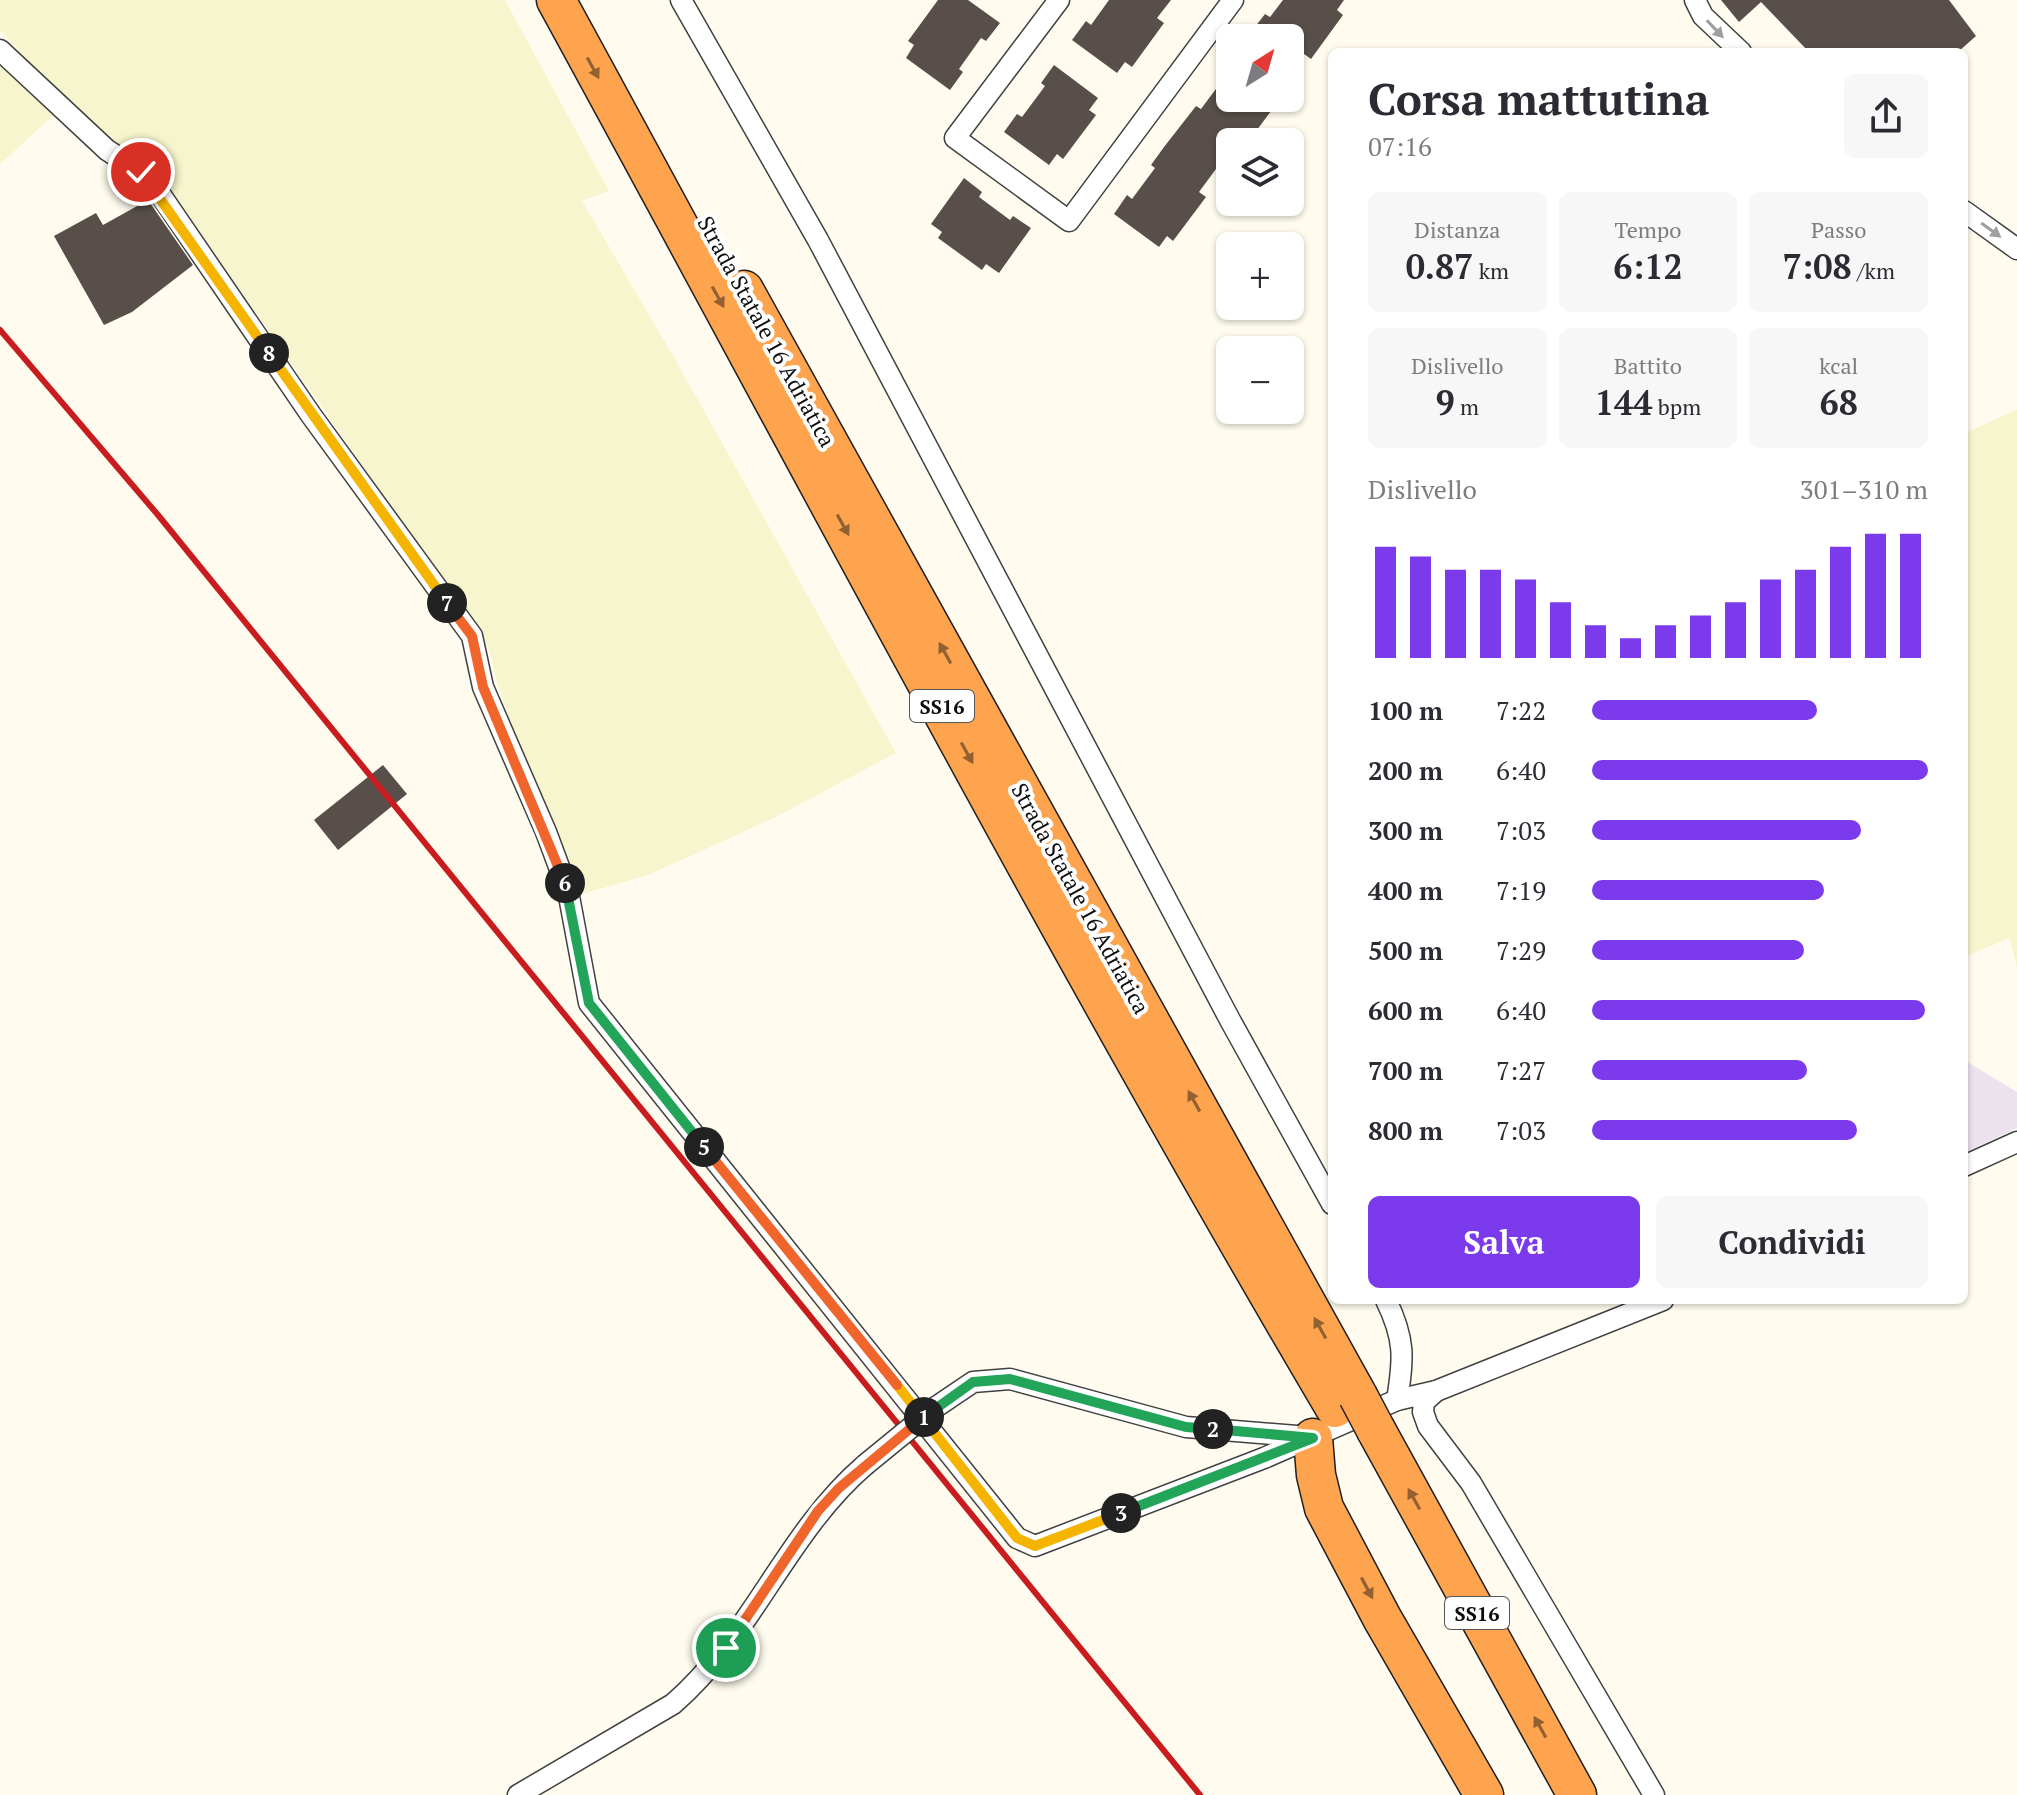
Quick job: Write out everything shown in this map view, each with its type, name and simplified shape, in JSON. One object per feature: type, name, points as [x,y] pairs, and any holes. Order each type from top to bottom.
[{"type":"highway","name":"Strada Statale 16 Adriatica","points":[[556,0],[1258,1278],[1355,1419],[1577,1795]]},
{"type":"highway","name":"Strada Statale 16 Adriatica","points":[[584,0],[1355,1419],[1548,1795]]},
{"type":"highway","points":[[1355,1419],[1316,1475],[1324,1508],[1382,1618],[1484,1795]]},
{"type":"street","points":[[681,0],[818,240],[1215,992],[1328,1197]]},
{"type":"street","points":[[1059,0],[955,138],[1069,221],[1233,0]]},
{"type":"street","points":[[1695,0],[1703,16],[1737,48]]},
{"type":"street","points":[[0,50],[107,150],[141,172],[160,194],[311,415],[472,636],[483,687],[568,891],[589,1003],[1017,1538],[1035,1546],[1653,1304]]},
{"type":"street","points":[[1968,214],[2017,249]]},
{"type":"street","points":[[1968,1164],[2017,1142]]},
{"type":"street","points":[[518,1795],[673,1704],[690,1690],[726,1648],[818,1511],[865,1465],[936,1407],[973,1382],[1010,1379],[1186,1427],[1355,1419],[1403,1363],[1401,1331],[1388,1304]]},
{"type":"street","points":[[1436,1391],[1424,1402],[1423,1412],[1428,1426],[1471,1483],[1613,1719],[1654,1795]]},
{"type":"shaded area","points":[[0,0],[505,0],[609,191],[582,201],[671,352],[896,753],[776,817],[646,876],[578,895],[551,815],[525,764],[497,683],[490,652],[475,620],[402,522],[173,194],[152,168],[109,141],[64,100],[0,30]]},
{"type":"shaded area","points":[[0,52],[59,110],[0,164]]},
{"type":"shaded area","points":[[2017,409],[2017,968],[2010,938],[1968,955],[1968,432]]},
{"type":"shaded area","points":[[1968,1062],[2017,1092],[2017,1128],[1968,1151]]},
{"type":"building","points":[[938,0],[968,0],[1000,23],[986,41],[981,38],[959,69],[963,72],[950,90],[906,58],[914,45],[908,41]]},
{"type":"building","points":[[1109,0],[1171,0],[1157,18],[1164,23],[1132,67],[1125,62],[1117,73],[1072,40],[1086,21],[1091,25]]},
{"type":"building","points":[[1283,0],[1344,0],[1337,10],[1343,15],[1311,59],[1304,54],[1304,24],[1257,24],[1265,14],[1270,17]]},
{"type":"building","points":[[1721,0],[1949,0],[1976,36],[1962,48],[1805,48],[1761,2],[1739,22]]},
{"type":"building","points":[[1054,65],[1098,98],[1089,110],[1096,115],[1063,159],[1057,154],[1049,165],[1004,132],[1017,114],[1022,117],[1045,86],[1041,83]]},
{"type":"building","points":[[1216,89],[1216,112],[1270,112],[1258,128],[1216,128],[1216,169],[1199,192],[1206,197],[1173,241],[1167,236],[1159,247],[1114,214],[1127,195],[1132,199],[1155,168],[1151,165],[1196,106],[1201,109]]},
{"type":"building","points":[[964,178],[982,192],[979,197],[1010,220],[1013,216],[1031,228],[999,273],[986,264],[982,270],[938,238],[942,232],[931,224]]},
{"type":"building","points":[[148,200],[193,265],[132,312],[104,325],[54,236],[96,213],[103,225]]},
{"type":"building","points":[[383,765],[407,794],[338,850],[314,820]]},
{"type":"railway","points":[[0,330],[158,515],[1200,1795]]},
{"type":"route","points":[[141,172],[160,194],[311,415],[472,636],[483,687],[568,891],[589,1003],[652,1084],[884,1368],[945,1444],[1017,1538],[1035,1546],[1313,1438],[1186,1427],[1010,1379],[973,1382],[936,1407],[865,1465],[839,1488],[804,1530],[726,1648]]}]
